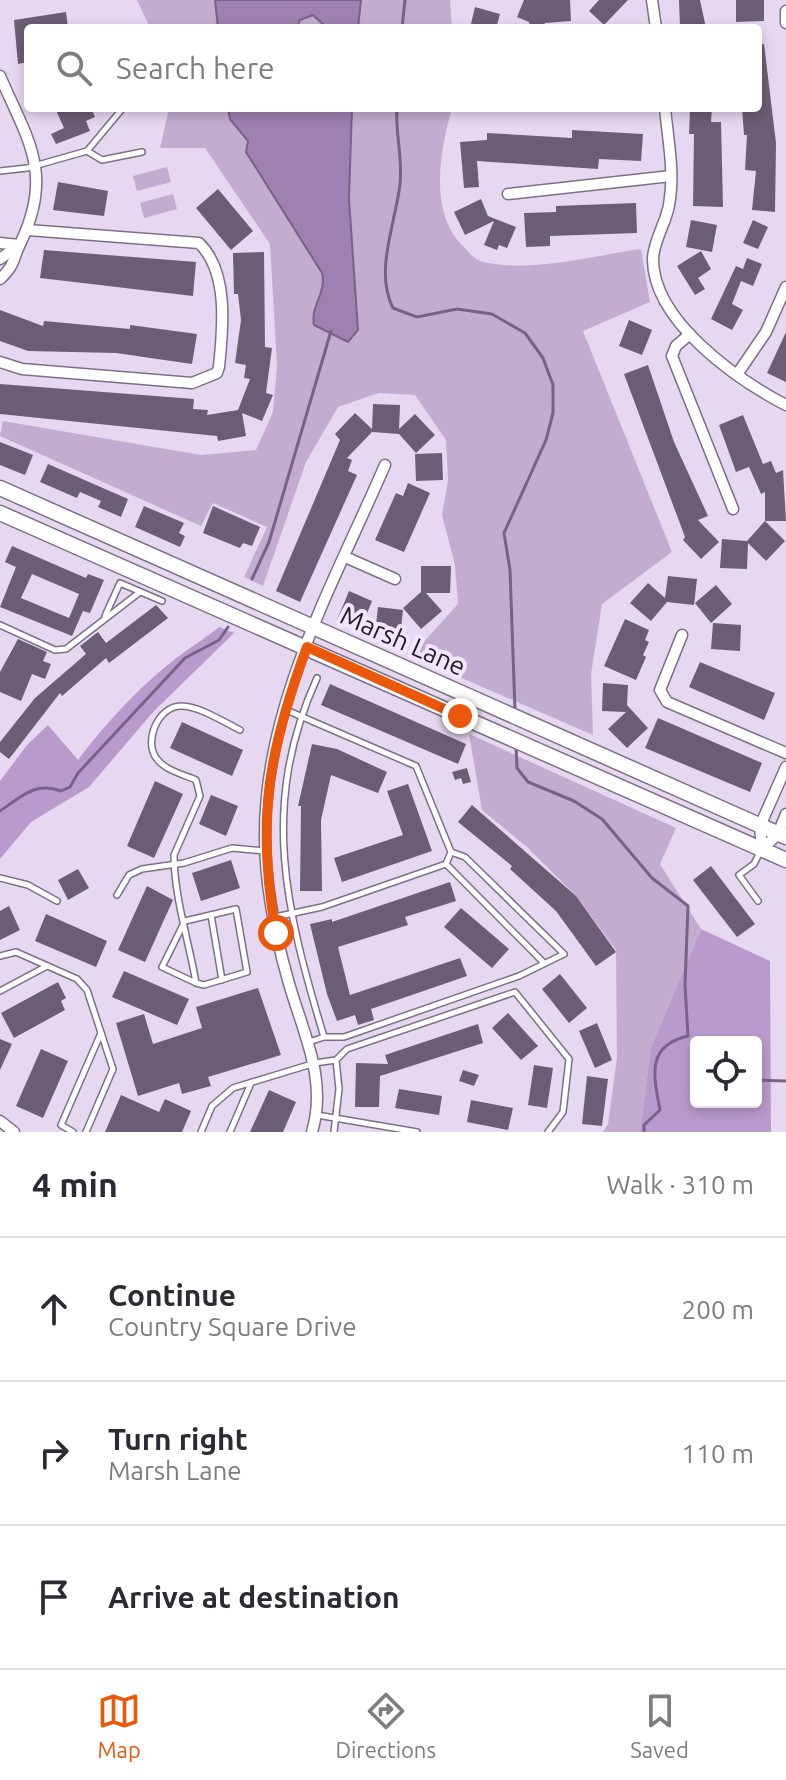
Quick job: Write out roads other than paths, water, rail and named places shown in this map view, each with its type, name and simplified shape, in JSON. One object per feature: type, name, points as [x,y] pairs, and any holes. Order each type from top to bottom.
[{"type":"main road","name":"Marsh Lane","points":[[0,488],[782,836]]},
{"type":"main road","name":"Marsh Lane","points":[[0,513],[786,860]]},
{"type":"street","points":[[652,0],[655,24]]},
{"type":"street","points":[[786,11],[786,23]]},
{"type":"street","points":[[0,76],[28,134],[36,165],[28,230],[19,245],[14,266],[0,279]]},
{"type":"street","points":[[0,103],[14,103]]},
{"type":"street","points":[[665,112],[671,176],[669,204],[653,253],[659,293],[690,334],[738,373],[786,405]]},
{"type":"street","points":[[508,194],[671,176]]},
{"type":"street","points":[[0,362],[22,369],[192,383],[217,373],[219,367],[218,281],[215,265],[199,243],[28,230]]},
{"type":"street","points":[[0,243],[19,245]]},
{"type":"street","points":[[0,259],[19,245]]},
{"type":"street","points":[[738,373],[766,332],[786,287]]},
{"type":"street","points":[[690,334],[676,346],[672,356],[733,509]]},
{"type":"street","points":[[312,1132],[317,1115],[315,1063],[288,981],[274,917],[266,851],[267,787],[283,709],[314,628],[385,465]]},
{"type":"street","points":[[345,557],[395,579]]},
{"type":"street","points":[[682,635],[660,690],[667,702],[786,753]]},
{"type":"street","points":[[786,767],[760,826],[762,849],[782,836],[786,814]]},
{"type":"street","points":[[0,1121],[14,1132]]},
{"type":"lane","points":[[0,171],[87,151],[120,112]]},
{"type":"lane","points":[[87,151],[102,160],[142,152]]},
{"type":"lane","points":[[103,620],[120,583],[162,601]]},
{"type":"lane","points":[[0,626],[55,650],[66,649],[140,592]]},
{"type":"lane","points":[[317,678],[300,716],[284,804],[283,846],[289,914],[324,1037]]},
{"type":"lane","points":[[196,983],[174,855],[200,796],[196,780],[161,764],[154,756],[151,744],[154,729],[162,715],[174,707],[186,706],[240,730]]},
{"type":"lane","points":[[274,917],[322,907],[446,864],[451,852],[416,766],[283,709]]},
{"type":"lane","points":[[117,895],[129,875],[232,848],[266,851]]},
{"type":"lane","points":[[758,901],[739,875],[754,864],[762,849]]},
{"type":"lane","points":[[308,1042],[324,1037],[344,1037],[519,976],[564,954],[465,857],[451,852]]},
{"type":"lane","points":[[446,864],[543,962]]},
{"type":"lane","points":[[0,878],[28,885],[57,901]]},
{"type":"lane","points":[[236,909],[247,972],[204,985],[162,967],[185,921],[236,909]]},
{"type":"lane","points":[[211,915],[222,980]]},
{"type":"lane","points":[[1,955],[16,952],[77,979],[87,990],[113,1069],[86,1132]]},
{"type":"lane","points":[[0,991],[48,966]]},
{"type":"lane","points":[[201,1132],[212,1106],[233,1088],[315,1063],[336,1060],[347,1049],[515,992],[569,1059],[563,1112],[548,1132]]},
{"type":"lane","points":[[73,1132],[61,1125],[101,1033]]},
{"type":"lane","points":[[334,1132],[338,1118],[336,1060]]},
{"type":"lane","points":[[230,1132],[251,1082]]},
{"type":"lane","points":[[317,1115],[417,1132]]},
{"type":"waterway","points":[[402,24],[405,0]]},
{"type":"waterway","points":[[397,112],[400,184],[386,263],[388,294],[393,308],[417,317],[457,309],[492,314],[525,333],[543,358],[553,385],[553,413],[546,440],[504,533],[510,570],[515,710]]},
{"type":"waterway","points":[[252,579],[269,542],[331,331]]},
{"type":"waterway","points":[[0,811],[36,789],[61,791],[70,787],[78,773],[185,658],[219,640],[228,627]]},
{"type":"waterway","points":[[516,746],[517,768],[528,782],[574,801],[602,819],[652,878],[688,906],[685,985],[688,1036],[674,1041],[659,1055],[655,1075],[660,1110],[644,1125],[644,1132]]},
{"type":"waterway","points":[[762,1080],[786,1081]]}]
